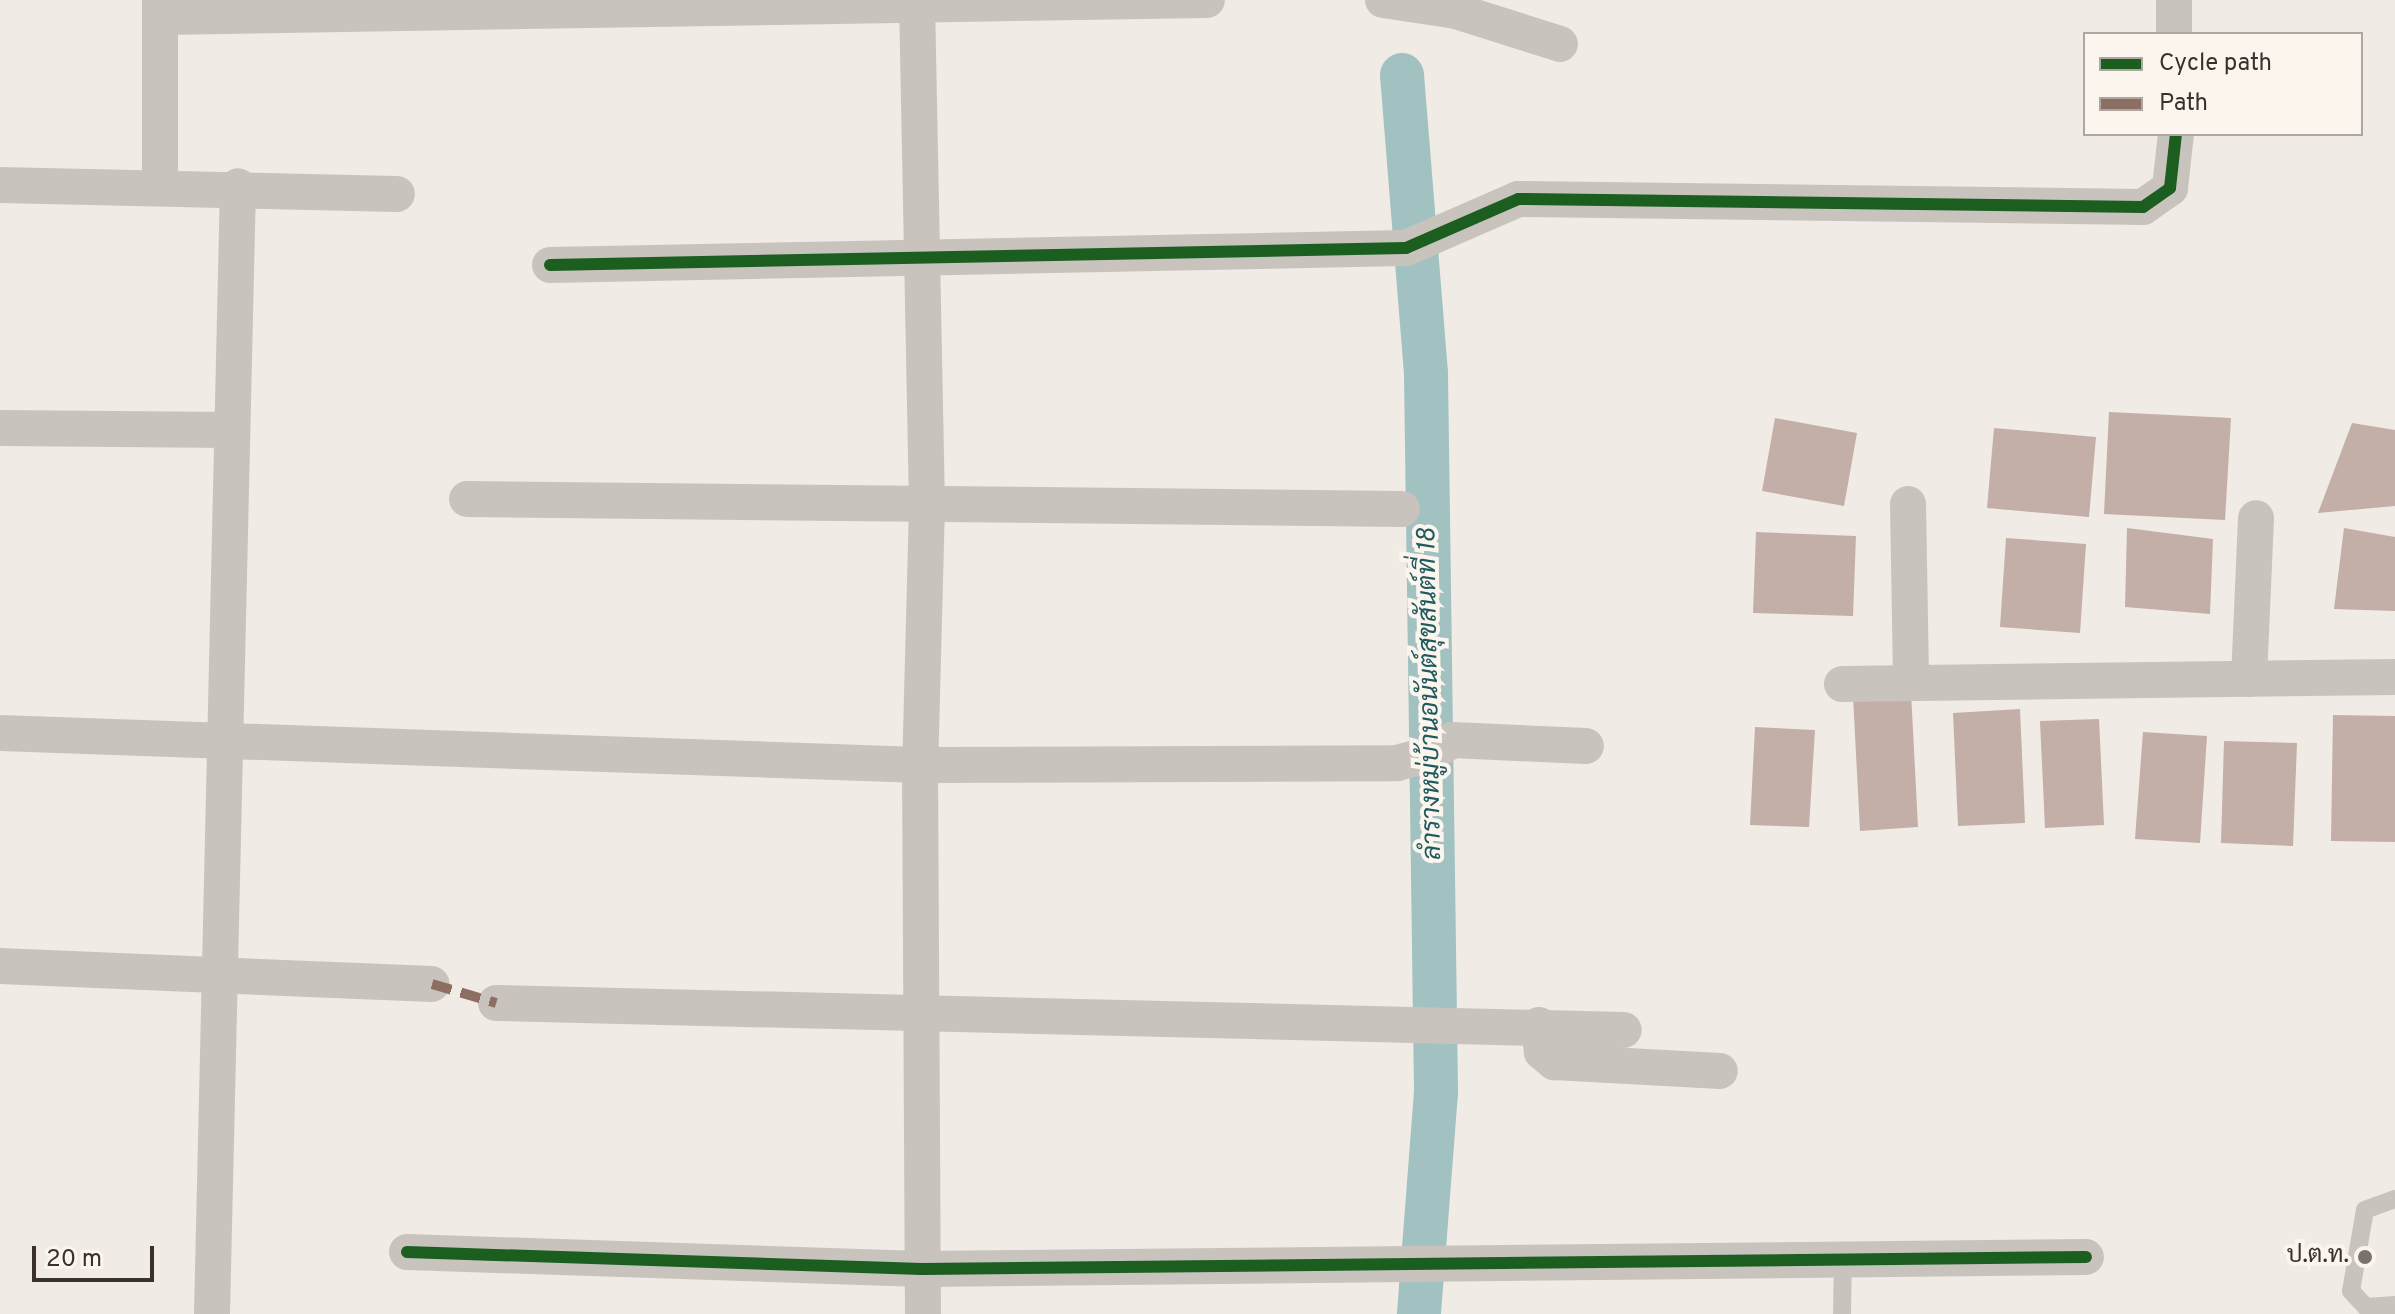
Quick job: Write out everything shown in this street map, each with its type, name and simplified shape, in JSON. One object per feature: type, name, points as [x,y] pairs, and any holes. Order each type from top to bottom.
[{"type":"street","points":[[160,185],[160,9],[1207,0]]},
{"type":"street","points":[[1383,0],[1456,11],[1560,44]]},
{"type":"street","points":[[2174,0],[2174,32]]},
{"type":"street","points":[[917,4],[927,505],[920,765],[926,1018],[923,1314]]},
{"type":"street","points":[[550,265],[1406,248],[1518,199],[2143,207],[2170,188],[2176,136]]},
{"type":"street","points":[[0,185],[238,186],[397,194]]},
{"type":"street","points":[[212,1314],[217,977],[238,186]]},
{"type":"street","points":[[0,428],[232,430]]},
{"type":"street","points":[[467,499],[1402,509]]},
{"type":"street","points":[[1908,504],[1911,683]]},
{"type":"street","points":[[2249,679],[2256,518]]},
{"type":"street","points":[[1842,684],[2395,677]]},
{"type":"street","points":[[0,733],[920,765],[1407,762],[1452,740],[1586,746]]},
{"type":"street","points":[[0,966],[432,984]]},
{"type":"street","points":[[496,1003],[926,1018],[1539,1025],[1624,1030]]},
{"type":"street","points":[[1539,1025],[1542,1052],[1554,1062],[1720,1071]]},
{"type":"street","points":[[407,1252],[922,1269],[2086,1257]]},
{"type":"lane","points":[[2395,1199],[2365,1210],[2351,1291],[2366,1307],[2395,1305]]},
{"type":"lane","points":[[1842,1314],[1843,1259]]},
{"type":"building","points":[[2109,412],[2231,418],[2225,520],[2104,514]]},
{"type":"building","points":[[1775,418],[1857,433],[1844,506],[1762,491]]},
{"type":"building","points":[[2352,423],[2395,430],[2395,506],[2318,513]]},
{"type":"building","points":[[1994,428],[2096,437],[2089,517],[1987,508]]},
{"type":"building","points":[[2127,528],[2213,539],[2210,614],[2125,607]]},
{"type":"building","points":[[2344,528],[2395,537],[2395,611],[2334,609]]},
{"type":"building","points":[[1756,532],[1856,536],[1853,616],[1753,613]]},
{"type":"building","points":[[2006,538],[2086,544],[2080,633],[2000,627]]},
{"type":"building","points":[[1911,692],[1918,827],[1860,831],[1853,696]]},
{"type":"building","points":[[2020,709],[2025,823],[1958,826],[1953,713]]},
{"type":"building","points":[[2333,715],[2395,716],[2395,842],[2331,841]]},
{"type":"building","points":[[2099,719],[2104,825],[2045,828],[2040,721]]},
{"type":"building","points":[[1755,727],[1815,730],[1809,827],[1750,825]]},
{"type":"building","points":[[2143,732],[2207,736],[2200,843],[2135,839]]},
{"type":"building","points":[[2224,741],[2297,743],[2293,846],[2221,843]]},
{"type":"waterway","name":"ลำรางหมู่บ้านอนันต์สุขสันต์ที่ 18","points":[[1402,75],[1426,374],[1436,1092],[1419,1314]]},
{"type":"marked path","points":[[432,984],[496,1003]]},
{"type":"cycle path","points":[[550,265],[1406,248],[1518,199],[2143,207],[2170,188],[2176,136]]},
{"type":"cycle path","points":[[407,1252],[922,1269],[2086,1257]]},
{"type":"place","name":"ป.ต.ท.","points":[[2365,1257]]}]
